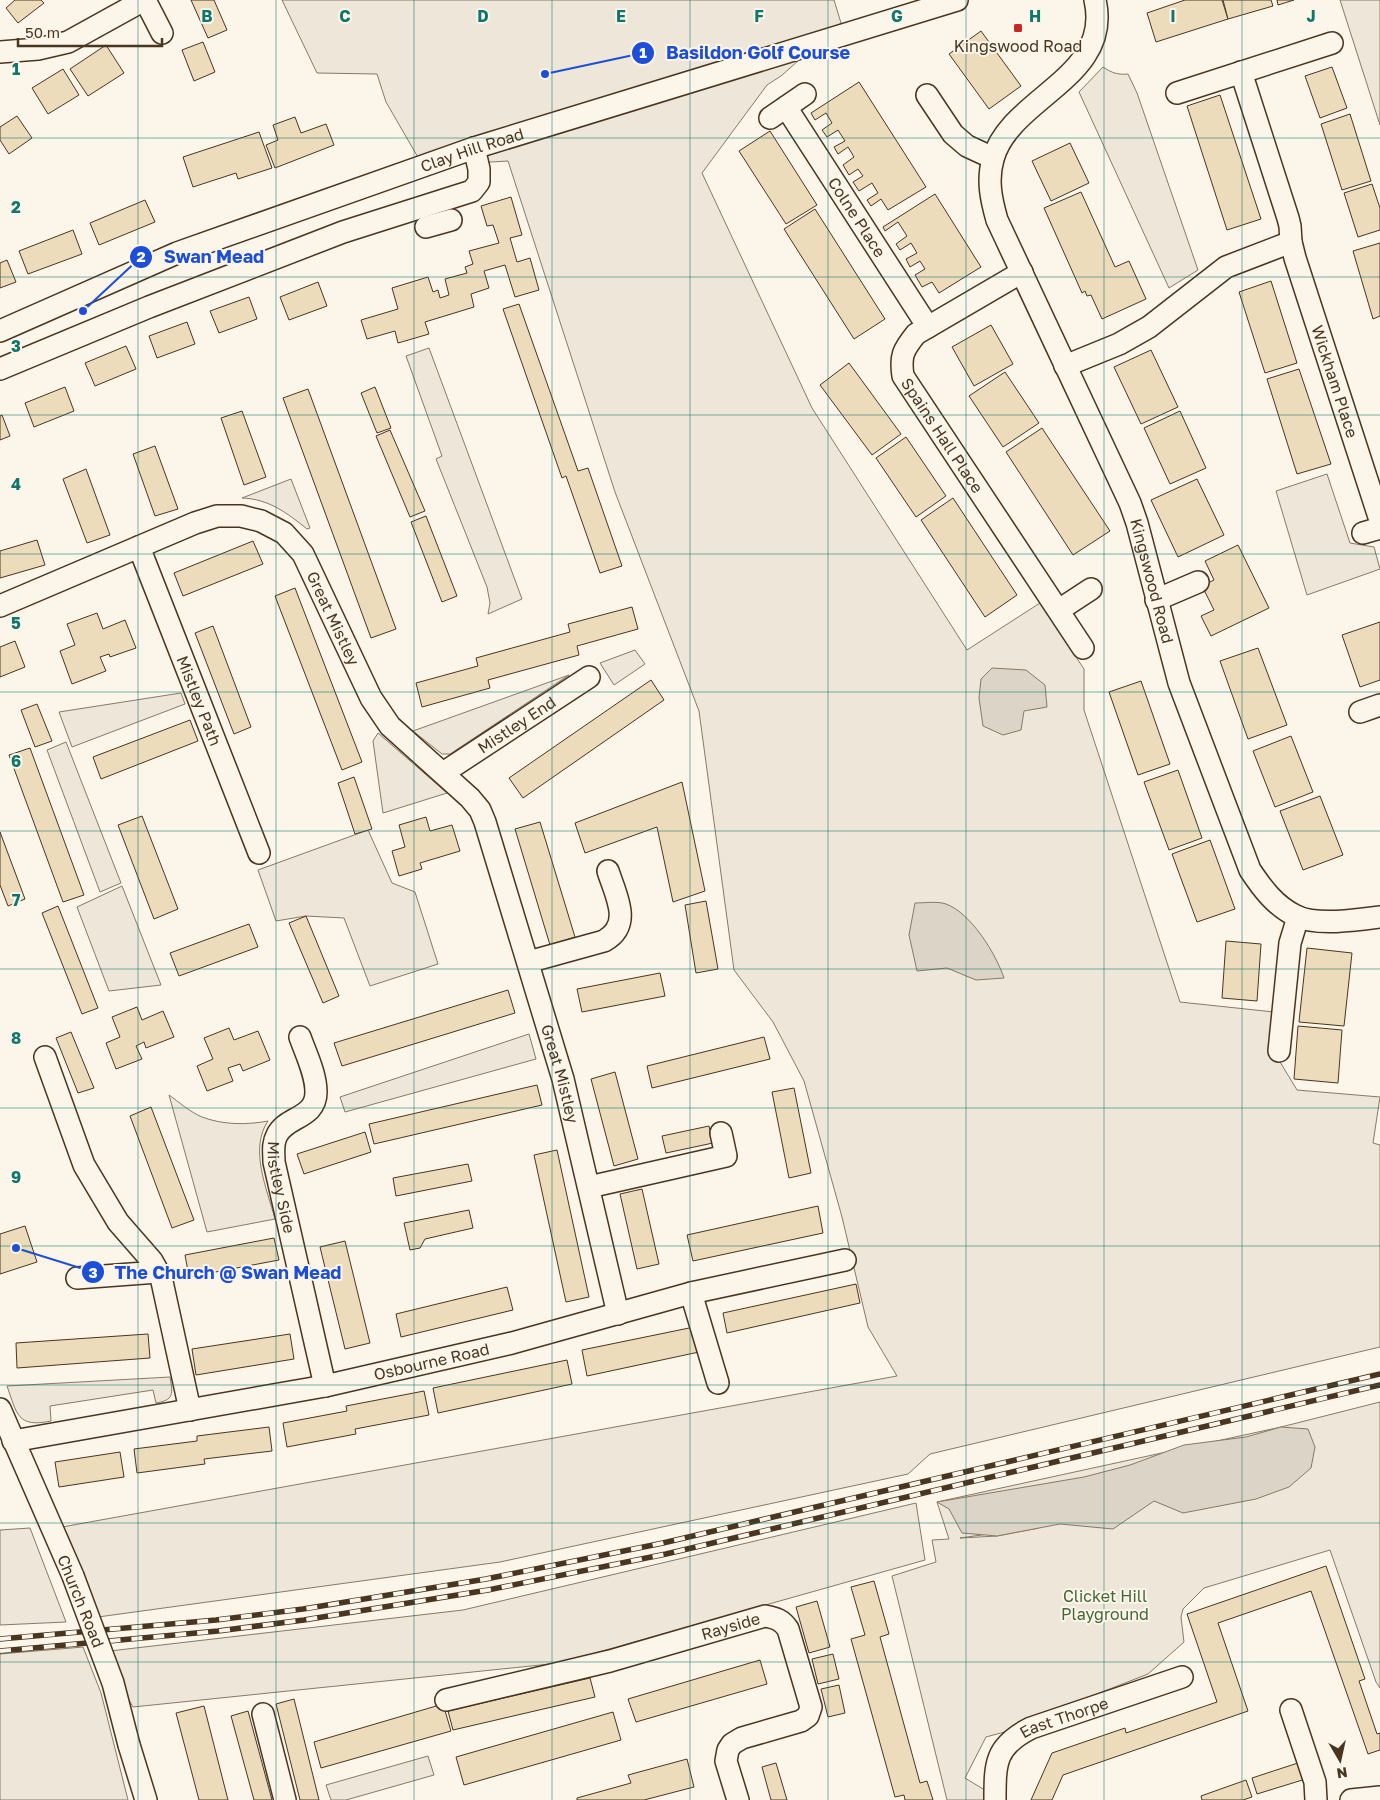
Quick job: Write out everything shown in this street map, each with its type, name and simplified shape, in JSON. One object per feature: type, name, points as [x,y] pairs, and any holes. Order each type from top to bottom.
[{"type":"street","points":[[0,52],[38,49],[68,42],[144,0],[162,33]]},
{"type":"street","name":"Clay Hill Road","points":[[0,331],[177,253],[474,148],[957,0]]},
{"type":"street","name":"Kingswood Road","points":[[1095,0],[1098,20],[1095,38],[1088,54],[1013,126],[1001,141],[993,158],[990,195],[997,220],[1130,503],[1137,523],[1179,683],[1246,862],[1264,891],[1281,907],[1298,917],[1342,921],[1380,917]]},
{"type":"street","points":[[1177,93],[1332,43]]},
{"type":"street","name":"Wickham Place","points":[[1241,72],[1288,218],[1290,242],[1380,520]]},
{"type":"street","name":"Colne Place","points":[[805,94],[778,112],[928,327]]},
{"type":"street","points":[[927,95],[953,134],[968,146],[993,158]]},
{"type":"street","points":[[0,370],[149,307],[343,232],[437,218],[472,191],[479,182],[479,169],[474,148]]},
{"type":"street","points":[[1065,366],[1119,344],[1149,327],[1226,267],[1290,242]]},
{"type":"street","name":"Spains Hall Place","points":[[1022,272],[916,334],[905,348],[901,361],[904,376],[1083,648]]},
{"type":"street","name":"Great Mistley","points":[[0,606],[195,523],[217,516],[241,516],[261,521],[284,533],[303,554],[371,698],[379,710],[390,726],[470,798],[480,810],[485,822],[563,1079],[618,1314]]},
{"type":"street","name":"Mistley Path","points":[[140,547],[259,853]]},
{"type":"street","points":[[1156,600],[1198,582]]},
{"type":"street","points":[[1059,610],[1091,589]]},
{"type":"street","name":"Mistley End","points":[[443,773],[589,677]]},
{"type":"street","points":[[528,962],[604,941],[613,936],[618,928],[621,917],[608,871]]},
{"type":"street","points":[[1279,1051],[1290,943],[1298,917]]},
{"type":"street","name":"Mistley Side","points":[[300,1037],[314,1079],[315,1102],[310,1111],[281,1129],[276,1136],[273,1148],[274,1162],[325,1386]]},
{"type":"street","points":[[45,1057],[84,1165],[118,1222],[152,1261],[161,1278],[190,1410]]},
{"type":"street","points":[[589,1187],[726,1156],[721,1133]]},
{"type":"street","name":"Osbourne Road","points":[[13,1441],[325,1386],[512,1343],[691,1293],[846,1260]]},
{"type":"street","points":[[77,1278],[158,1272]]},
{"type":"street","points":[[691,1293],[718,1383]]},
{"type":"street","name":"Church Road","points":[[0,1409],[73,1576],[113,1683],[146,1800]]},
{"type":"street","name":"Rayside","points":[[446,1700],[610,1661],[765,1616],[776,1618],[783,1622],[788,1630],[811,1707],[808,1716],[801,1721],[742,1738],[732,1744],[728,1750],[726,1761],[738,1800]]},
{"type":"street","name":"East Thorpe","points":[[995,1800],[996,1763],[1004,1748],[1015,1736],[1031,1728],[1182,1677]]},
{"type":"street","points":[[1291,1710],[1315,1782],[1316,1800]]},
{"type":"street","points":[[263,1714],[285,1800]]},
{"type":"street","points":[[1351,1800],[1380,1796]]},
{"type":"green space","points":[[282,0],[834,0],[841,23],[781,76],[767,85],[702,173],[812,408],[967,650],[1040,603],[1084,669],[1084,710],[1180,1002],[1274,1012],[1271,1047],[1297,1090],[1380,1097],[1373,1143],[1380,1145],[1380,1347],[930,1454],[908,1474],[500,1562],[98,1617],[62,1527],[897,1376],[868,1327],[842,1217],[804,1081],[773,1022],[734,970],[699,711],[615,492],[508,161],[423,166],[386,102],[377,74],[317,73]]},
{"type":"green space","points":[[1340,0],[1380,0],[1380,125]]},
{"type":"green space","points":[[1103,67],[1115,73],[1128,74],[1137,93],[1198,270],[1169,288],[1079,92]]},
{"type":"green space","points":[[429,348],[522,599],[488,614],[490,603],[487,587],[436,459],[442,456],[406,356]]},
{"type":"green space","points":[[1327,474],[1350,543],[1374,547],[1380,569],[1307,595],[1276,491]]},
{"type":"green space","points":[[291,479],[310,528],[307,529],[285,512],[269,504],[242,498]]},
{"type":"green space","points":[[635,650],[645,664],[614,685],[600,663]]},
{"type":"green space","points":[[569,675],[450,754],[442,754],[413,731]]},
{"type":"green space","points":[[181,693],[185,704],[72,747],[59,712]]},
{"type":"green space","points":[[378,733],[447,793],[383,813],[373,741]]},
{"type":"green space","points":[[66,742],[121,883],[100,892],[47,750]]},
{"type":"green space","points":[[368,830],[392,883],[415,892],[438,964],[370,986],[344,918],[306,916],[276,921],[258,870]]},
{"type":"green space","points":[[122,886],[161,985],[109,991],[77,907]]},
{"type":"green space","points":[[529,1034],[536,1059],[345,1112],[340,1097]]},
{"type":"green space","points":[[169,1095],[193,1112],[210,1120],[235,1124],[268,1121],[260,1144],[260,1156],[264,1182],[275,1219],[207,1232]]},
{"type":"green space","points":[[170,1377],[172,1392],[169,1398],[162,1402],[156,1403],[153,1390],[50,1406],[51,1421],[40,1423],[31,1422],[20,1417],[7,1386]]},
{"type":"green space","name":"Clicket Hill Playground","points":[[1380,1402],[1380,1688],[1376,1682],[1330,1550],[1204,1588],[1183,1609],[1181,1617],[1184,1642],[1148,1674],[1061,1708],[1023,1727],[986,1737],[965,1778],[988,1792],[988,1800],[947,1800],[892,1576],[936,1562],[932,1540],[949,1539],[937,1502],[1281,1427]],"holes":[[[1039,1527],[1039,1528],[997,1536],[960,1538]]]},
{"type":"green space","points":[[916,1503],[925,1560],[560,1663],[133,1707],[101,1652],[463,1610]]},
{"type":"green space","points":[[30,1528],[66,1622],[0,1625],[0,1530]]},
{"type":"green space","points":[[83,1647],[101,1693],[128,1800],[0,1800],[0,1654]]},
{"type":"green space","points":[[428,1756],[434,1775],[346,1800],[331,1800],[326,1785]]},
{"type":"shaded area","points":[[992,668],[1026,670],[1045,685],[1047,707],[1024,711],[1021,730],[1003,735],[983,726],[979,698],[981,679]]},
{"type":"shaded area","points":[[915,903],[943,903],[964,916],[989,946],[1004,978],[976,980],[947,968],[917,971],[909,935]]},
{"type":"shaded area","points":[[1281,1427],[1308,1429],[1315,1447],[1311,1468],[1289,1487],[1256,1499],[1183,1513],[1154,1501],[1113,1529],[1060,1524],[997,1536],[962,1533],[949,1509],[937,1502],[1084,1477],[1130,1465],[1184,1445],[1246,1437]]},
{"type":"building","points":[[15,0],[41,0],[44,3],[18,23],[6,8]]},
{"type":"building","points":[[191,0],[214,0],[227,30],[208,38]]},
{"type":"building","points":[[1185,0],[1222,0],[1228,19],[1156,42],[1147,13]]},
{"type":"building","points":[[1223,0],[1271,0],[1273,6],[1228,19]]},
{"type":"building","points":[[1277,0],[1294,0],[1278,5]]},
{"type":"building","points":[[981,31],[1021,86],[989,109],[949,54]]},
{"type":"building","points":[[203,42],[215,72],[194,81],[182,50]]},
{"type":"building","points":[[106,45],[124,73],[88,96],[70,69]]},
{"type":"building","points":[[1332,67],[1347,108],[1320,118],[1305,76]]},
{"type":"building","points":[[63,69],[79,95],[48,114],[32,88]]},
{"type":"building","points":[[859,82],[926,187],[888,210],[881,199],[871,206],[867,200],[878,193],[872,183],[859,191],[853,182],[863,176],[858,169],[849,175],[843,165],[854,157],[848,147],[838,154],[834,147],[845,141],[838,130],[827,137],[822,130],[832,123],[826,113],[815,120],[811,113]]},
{"type":"building","points":[[1220,95],[1261,219],[1227,230],[1187,106]]},
{"type":"building","points":[[1350,114],[1371,181],[1342,190],[1321,124]]},
{"type":"building","points":[[17,116],[32,138],[9,154],[0,140],[0,127]]},
{"type":"building","points":[[295,117],[301,133],[326,124],[334,145],[275,168],[266,145],[278,140],[273,125]]},
{"type":"building","points":[[770,131],[817,205],[786,224],[739,151]]},
{"type":"building","points":[[259,132],[272,168],[238,179],[236,173],[193,187],[183,157]]},
{"type":"building","points":[[1070,143],[1089,183],[1051,201],[1032,161]]},
{"type":"building","points":[[1372,184],[1380,208],[1380,230],[1358,237],[1344,193]]},
{"type":"building","points":[[1081,192],[1115,267],[1129,261],[1146,299],[1102,319],[1091,295],[1087,296],[1085,291],[1082,293],[1044,208]]},
{"type":"building","points":[[935,194],[981,267],[939,293],[932,282],[922,287],[915,275],[925,269],[920,261],[910,267],[906,259],[917,253],[911,243],[900,250],[896,244],[907,236],[898,222],[885,231],[883,227]]},
{"type":"building","points":[[511,197],[522,235],[510,238],[517,262],[530,258],[539,290],[515,297],[505,265],[484,271],[489,288],[471,294],[474,307],[425,322],[429,334],[398,343],[395,331],[367,339],[361,320],[398,309],[392,288],[428,277],[433,292],[438,290],[440,298],[449,295],[445,279],[467,273],[465,267],[473,264],[469,251],[499,243],[493,225],[487,226],[481,206]]},
{"type":"building","points":[[145,200],[155,222],[99,245],[90,223]]},
{"type":"building","points":[[815,209],[885,319],[854,339],[784,229]]},
{"type":"building","points":[[73,230],[82,254],[28,274],[19,251]]},
{"type":"building","points":[[1380,243],[1380,316],[1373,319],[1353,251]]},
{"type":"building","points":[[7,260],[16,282],[0,288],[0,263]]},
{"type":"building","points":[[1271,281],[1297,363],[1265,373],[1239,292]]},
{"type":"building","points":[[318,282],[327,306],[289,320],[280,297]]},
{"type":"building","points":[[249,297],[257,319],[219,333],[210,311]]},
{"type":"building","points":[[519,304],[578,471],[588,468],[622,566],[600,573],[566,476],[562,478],[503,309]]},
{"type":"building","points":[[187,322],[195,344],[157,358],[149,336]]},
{"type":"building","points":[[991,325],[1013,364],[974,386],[952,347]]},
{"type":"building","points":[[126,346],[136,369],[95,386],[85,363]]},
{"type":"building","points":[[1151,350],[1178,407],[1141,424],[1114,367]]},
{"type":"building","points":[[849,363],[901,434],[872,455],[820,385]]},
{"type":"building","points":[[1299,369],[1331,464],[1297,474],[1267,379]]},
{"type":"building","points":[[1005,372],[1039,423],[1003,447],[969,396]]},
{"type":"building","points":[[65,387],[74,411],[34,427],[25,403]]},
{"type":"building","points":[[375,387],[391,428],[377,433],[361,393]]},
{"type":"building","points":[[308,389],[396,629],[371,638],[283,398]]},
{"type":"building","points":[[242,411],[266,477],[244,485],[221,418]]},
{"type":"building","points":[[1180,411],[1206,468],[1170,484],[1144,428]]},
{"type":"building","points":[[2,415],[10,436],[0,440],[0,416]]},
{"type":"building","points":[[1042,428],[1110,531],[1073,555],[1006,452]]},
{"type":"building","points":[[390,430],[425,511],[410,517],[376,436]]},
{"type":"building","points":[[906,437],[946,496],[916,517],[876,458]]},
{"type":"building","points":[[155,446],[178,509],[155,516],[133,454]]},
{"type":"building","points":[[86,469],[110,535],[87,543],[63,479]]},
{"type":"building","points":[[1197,479],[1224,535],[1178,557],[1151,500]]},
{"type":"building","points":[[953,498],[1017,595],[985,617],[921,520]]},
{"type":"building","points":[[426,516],[457,596],[442,602],[411,522]]},
{"type":"building","points":[[37,540],[45,565],[0,578],[0,551]]},
{"type":"building","points":[[253,541],[263,564],[183,596],[174,573]]},
{"type":"building","points":[[1238,545],[1269,608],[1211,636],[1201,616],[1214,610],[1202,586],[1214,580],[1205,561]]},
{"type":"building","points":[[295,588],[362,762],[342,770],[275,596]]},
{"type":"building","points":[[632,607],[638,629],[577,646],[579,655],[488,680],[490,688],[422,707],[416,683],[478,666],[476,658],[570,632],[568,624]]},
{"type":"building","points":[[97,613],[103,629],[125,620],[136,648],[110,657],[109,654],[100,657],[106,671],[72,684],[60,651],[75,645],[67,624]]},
{"type":"building","points":[[1380,622],[1380,680],[1360,687],[1342,635]]},
{"type":"building","points":[[213,626],[251,727],[234,734],[195,633]]},
{"type":"building","points":[[15,641],[25,667],[0,677],[0,647]]},
{"type":"building","points":[[1258,648],[1287,725],[1248,739],[1220,661]]},
{"type":"building","points":[[651,680],[664,700],[523,798],[509,778]]},
{"type":"building","points":[[1141,681],[1170,764],[1138,775],[1109,692]]},
{"type":"building","points":[[37,704],[52,741],[35,747],[21,710]]},
{"type":"building","points":[[190,720],[198,741],[101,779],[93,757]]},
{"type":"building","points":[[1291,736],[1313,792],[1275,807],[1253,751]]},
{"type":"building","points":[[30,748],[84,895],[63,902],[9,755]]},
{"type":"building","points":[[1178,770],[1202,838],[1169,850],[1144,782]]},
{"type":"building","points":[[354,777],[372,829],[355,834],[338,783]]},
{"type":"building","points":[[682,782],[705,891],[673,902],[657,827],[585,853],[575,823]]},
{"type":"building","points":[[1320,796],[1343,855],[1303,870],[1280,811]]},
{"type":"building","points":[[142,816],[178,909],[154,919],[118,825]]},
{"type":"building","points":[[426,817],[430,831],[452,825],[460,851],[420,863],[422,869],[399,876],[392,851],[405,847],[399,825]]},
{"type":"building","points":[[540,822],[575,937],[550,945],[515,829]]},
{"type":"building","points":[[0,832],[25,899],[8,906],[0,885]]},
{"type":"building","points":[[1210,840],[1235,909],[1197,922],[1172,854]]},
{"type":"building","points":[[706,901],[718,969],[696,973],[685,905]]},
{"type":"building","points":[[58,906],[98,1008],[82,1014],[42,913]]},
{"type":"building","points":[[306,916],[339,996],[323,1003],[289,923]]},
{"type":"building","points":[[249,924],[258,947],[179,976],[170,953]]},
{"type":"building","points":[[1226,941],[1261,944],[1257,1001],[1222,998]]},
{"type":"building","points":[[1307,948],[1352,953],[1344,1026],[1299,1022]]},
{"type":"building","points":[[660,973],[665,996],[582,1012],[577,989]]},
{"type":"building","points":[[508,990],[515,1013],[342,1066],[334,1043]]},
{"type":"building","points":[[137,1007],[142,1020],[163,1011],[174,1037],[146,1048],[144,1042],[136,1046],[142,1059],[116,1069],[106,1043],[120,1037],[112,1017]]},
{"type":"building","points":[[1298,1026],[1342,1030],[1338,1083],[1294,1079]]},
{"type":"building","points":[[229,1028],[234,1040],[258,1031],[270,1060],[243,1071],[240,1064],[228,1068],[233,1081],[207,1091],[197,1066],[213,1059],[204,1038]]},
{"type":"building","points":[[71,1032],[94,1088],[78,1093],[56,1038]]},
{"type":"building","points":[[764,1037],[770,1059],[652,1088],[647,1066]]},
{"type":"building","points":[[615,1072],[638,1159],[614,1166],[591,1079]]},
{"type":"building","points":[[537,1085],[542,1105],[374,1144],[369,1124]]},
{"type":"building","points":[[794,1088],[811,1173],[789,1178],[772,1092]]},
{"type":"building","points":[[151,1107],[194,1220],[172,1228],[130,1116]]},
{"type":"building","points":[[709,1126],[713,1143],[666,1153],[662,1136]]},
{"type":"building","points":[[365,1132],[371,1152],[304,1174],[297,1154]]},
{"type":"building","points":[[557,1150],[589,1297],[566,1302],[534,1155]]},
{"type":"building","points":[[468,1164],[472,1181],[396,1196],[393,1178]]},
{"type":"building","points":[[642,1189],[659,1264],[637,1269],[620,1194]]},
{"type":"building","points":[[818,1206],[823,1233],[693,1261],[687,1235]]},
{"type":"building","points":[[469,1210],[473,1228],[425,1239],[420,1248],[410,1250],[404,1223]]},
{"type":"building","points":[[25,1226],[37,1262],[0,1274],[0,1234]]},
{"type":"building","points":[[274,1238],[279,1260],[189,1277],[185,1255]]},
{"type":"building","points":[[345,1241],[370,1343],[345,1349],[320,1247]]},
{"type":"building","points":[[856,1284],[860,1303],[727,1333],[723,1313]]},
{"type":"building","points":[[507,1287],[513,1310],[401,1337],[396,1314]]},
{"type":"building","points":[[694,1327],[699,1352],[587,1376],[582,1350]]},
{"type":"building","points":[[148,1334],[150,1358],[17,1368],[16,1343]]},
{"type":"building","points":[[290,1334],[294,1359],[196,1375],[192,1349]]},
{"type":"building","points":[[567,1360],[572,1384],[438,1413],[433,1388]]},
{"type":"building","points":[[424,1391],[429,1415],[355,1429],[356,1434],[287,1447],[283,1423],[347,1411],[346,1406]]},
{"type":"building","points":[[269,1427],[272,1451],[204,1459],[205,1464],[137,1473],[134,1449],[197,1441],[197,1436]]},
{"type":"building","points":[[120,1452],[124,1477],[59,1487],[55,1462]]},
{"type":"building","points":[[1326,1566],[1365,1679],[1359,1681],[1377,1734],[1380,1733],[1380,1750],[1368,1754],[1311,1591],[1218,1623],[1248,1711],[1063,1775],[1052,1800],[1031,1800],[1052,1753],[1125,1728],[1126,1733],[1217,1702],[1187,1614]]},
{"type":"building","points":[[874,1581],[889,1634],[880,1637],[920,1783],[927,1781],[933,1800],[905,1800],[904,1795],[895,1797],[851,1639],[865,1635],[851,1587]]},
{"type":"building","points":[[817,1601],[830,1647],[809,1653],[796,1607]]},
{"type":"building","points":[[833,1654],[839,1679],[818,1684],[812,1659]]},
{"type":"building","points":[[760,1660],[767,1684],[636,1722],[628,1699]]},
{"type":"building","points":[[590,1678],[595,1697],[453,1730],[448,1711]]},
{"type":"building","points":[[839,1685],[845,1713],[828,1717],[821,1689]]},
{"type":"building","points":[[294,1699],[319,1800],[300,1800],[276,1704]]},
{"type":"building","points":[[443,1704],[451,1731],[321,1768],[314,1742]]},
{"type":"building","points":[[204,1706],[228,1800],[199,1800],[176,1713]]},
{"type":"building","points":[[248,1711],[272,1800],[254,1800],[231,1716]]},
{"type":"building","points":[[613,1712],[621,1740],[464,1785],[456,1757]]},
{"type":"building","points":[[687,1759],[694,1787],[644,1800],[577,1800],[577,1798],[631,1783],[628,1775]]},
{"type":"building","points":[[1304,1761],[1309,1778],[1257,1794],[1252,1778]]},
{"type":"building","points":[[776,1763],[787,1800],[771,1800],[762,1767]]},
{"type":"building","points":[[1246,1780],[1252,1797],[1243,1800],[1202,1800],[1201,1796]]},
{"type":"railway","points":[[0,1639],[216,1620],[303,1609],[486,1579],[663,1543],[1380,1374]]},
{"type":"railway","points":[[0,1651],[218,1631],[304,1620],[488,1590],[666,1554],[1380,1385]]},
{"type":"place","name":"Kingswood Road","points":[[1018,28]]},
{"type":"place","name":"Basildon Golf Course","points":[[545,74]]},
{"type":"place","name":"Swan Mead","points":[[83,311]]},
{"type":"place","name":"The Church @ Swan Mead","points":[[16,1248]]}]
